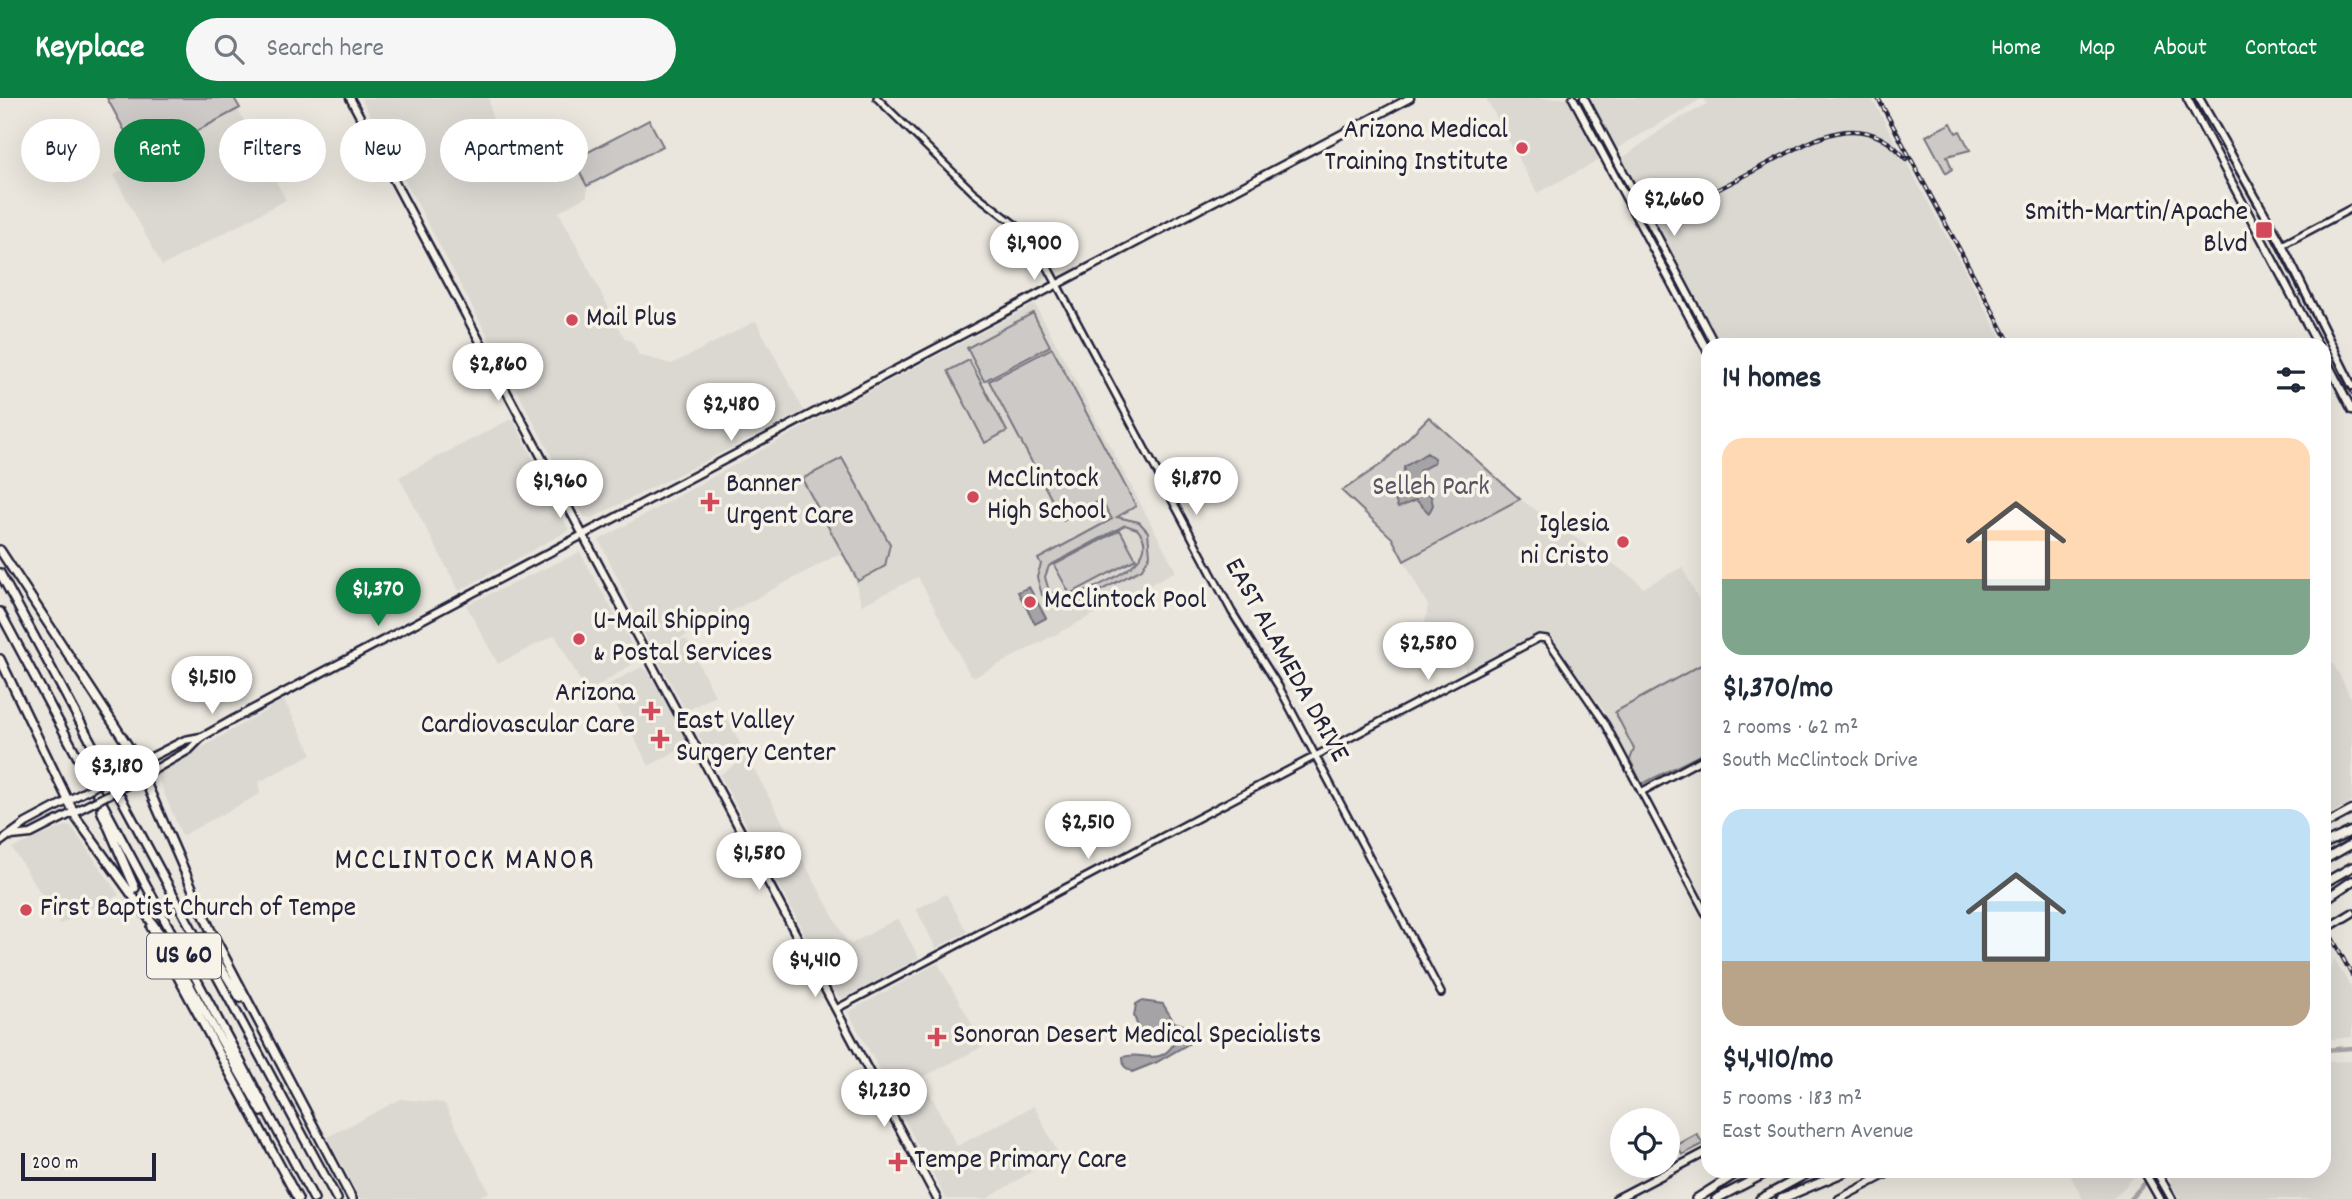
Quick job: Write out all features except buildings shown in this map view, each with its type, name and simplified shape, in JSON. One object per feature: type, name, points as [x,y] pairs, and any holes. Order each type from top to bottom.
[{"type":"highway","points":[[0,550],[138,764],[210,929],[352,1199]]},
{"type":"highway","name":"US 60","points":[[0,573],[337,1199]]},
{"type":"highway","name":"US 60","points":[[0,612],[314,1199]]},
{"type":"highway","points":[[0,659],[74,813],[161,936],[309,1191]]},
{"type":"highway","points":[[59,721],[135,888]]},
{"type":"highway","points":[[2331,841],[2352,831]]},
{"type":"highway","points":[[2331,856],[2352,844]]},
{"type":"highway","points":[[2331,879],[2352,867]]},
{"type":"highway","points":[[2331,895],[2352,881]]},
{"type":"highway","points":[[180,904],[216,957],[313,1125]]},
{"type":"highway","points":[[151,928],[298,1199]]},
{"type":"highway","points":[[1696,1199],[1729,1178]]},
{"type":"highway","points":[[1716,1199],[1756,1178]]},
{"type":"highway","points":[[1760,1199],[1799,1178]]},
{"type":"highway","points":[[1781,1199],[1830,1178]]},
{"type":"main road","points":[[350,98],[937,1199]]},
{"type":"main road","points":[[12,836],[32,834],[74,813],[189,750],[202,737],[1410,98]]},
{"type":"main road","points":[[1573,98],[1701,339]]},
{"type":"main road","points":[[1584,98],[1711,338]]},
{"type":"main road","points":[[2187,98],[2314,338]]},
{"type":"main road","points":[[2199,98],[2282,245],[2328,338]]},
{"type":"main road","points":[[1585,120],[1590,120],[1602,132]]},
{"type":"main road","points":[[1608,164],[1615,156]]},
{"type":"main road","points":[[2331,344],[2352,386]]},
{"type":"main road","points":[[2331,370],[2352,410]]},
{"type":"main road","points":[[0,842],[12,836],[26,823],[123,771],[185,740],[202,737]]},
{"type":"main road","points":[[2331,821],[2352,810]]},
{"type":"main road","points":[[2331,926],[2352,913]]},
{"type":"main road","points":[[1616,1199],[1701,1155]]},
{"type":"main road","points":[[1839,1199],[1879,1178]]},
{"type":"main road","points":[[2148,1178],[2160,1199]]},
{"type":"main road","points":[[2160,1178],[2172,1199]]},
{"type":"street","name":"EAST ALAMEDA DRIVE","points":[[877,98],[973,192],[1026,234],[1057,285],[1225,600],[1279,687],[1441,993]]},
{"type":"street","points":[[2282,245],[2352,208]]},
{"type":"street","points":[[836,1009],[1539,638],[1547,639],[1594,705],[1701,905]]},
{"type":"street","points":[[1641,792],[1701,760]]},
{"type":"shaded area","points":[[361,98],[489,98],[492,119],[440,119],[440,182],[585,182],[587,196],[559,212],[625,339],[632,341],[639,355],[672,364],[756,321],[804,411],[592,518],[584,517],[406,182],[426,182],[426,119],[372,119]]},
{"type":"shaded area","points":[[1486,98],[1569,98],[1602,159],[1537,193]]},
{"type":"shaded area","points":[[1588,98],[1703,98],[1616,149]]},
{"type":"shaded area","points":[[1703,98],[1872,98],[2001,338],[1715,338],[1621,159],[1668,125],[1707,104]]},
{"type":"shaded area","points":[[238,110],[243,119],[221,119]]},
{"type":"shaded area","points":[[219,120],[219,182],[276,182],[286,200],[162,266],[118,182],[205,182],[205,127]]},
{"type":"shaded area","name":"McClintock High School","points":[[1035,304],[1176,571],[975,677],[970,675],[918,577],[862,605],[852,572],[844,557],[837,555],[654,653],[599,540],[834,410]]},
{"type":"shaded area","points":[[509,420],[514,421],[569,530],[459,591],[399,477]]},
{"type":"shaded area","points":[[1427,453],[1434,458],[1434,463],[1419,471],[1419,482],[1431,496],[1433,505],[1429,513],[1416,500],[1398,508],[1393,494],[1403,489],[1404,467]]},
{"type":"shaded area","points":[[1520,499],[1635,579],[1643,588],[1682,567],[1701,604],[1701,665],[1615,712],[1634,749],[1630,760],[1603,709],[1573,672],[1552,635],[1538,633],[1466,670],[1445,635],[1425,622],[1428,606],[1404,561]]},
{"type":"shaded area","points":[[580,552],[640,659],[587,693],[555,635],[498,664],[466,605]]},
{"type":"shaded area","name":"McClintock Pool","points":[[1029,587],[1046,618],[1035,624],[1018,592]]},
{"type":"shaded area","points":[[683,639],[687,640],[715,696],[686,711],[655,654]]},
{"type":"shaded area","points":[[2331,659],[2352,699],[2352,802],[2331,813]]},
{"type":"shaded area","points":[[641,667],[648,671],[689,745],[649,766],[606,686]]},
{"type":"shaded area","points":[[284,700],[312,754],[259,782],[260,794],[182,836],[156,774]]},
{"type":"shaded area","points":[[727,719],[744,750],[715,763],[698,734]]},
{"type":"shaded area","points":[[747,756],[847,942],[851,944],[898,918],[919,958],[844,998],[838,996],[720,775]]},
{"type":"shaded area","points":[[71,826],[119,895],[60,924],[12,848]]},
{"type":"shaded area","points":[[946,894],[967,932],[936,948],[916,909]]},
{"type":"shaded area","points":[[2334,959],[2352,989],[2352,1037],[2331,1039],[2331,966]]},
{"type":"shaded area","points":[[938,963],[984,1046],[892,1093],[848,1012]]},
{"type":"shaded area","points":[[1141,1001],[1163,1004],[1174,1022],[1189,1027],[1190,1043],[1157,1062],[1132,1072],[1124,1066],[1123,1057],[1158,1056],[1171,1048],[1177,1038],[1174,1028],[1141,1035],[1134,1016],[1136,1004]]},
{"type":"shaded area","points":[[2352,1061],[2352,1199],[2180,1199],[2169,1178],[2331,1178],[2331,1062]]},
{"type":"shaded area","points":[[925,1084],[957,1146],[1034,1106],[1059,1155],[987,1199],[946,1199],[896,1104],[898,1099]]},
{"type":"shaded area","points":[[401,1099],[444,1103],[489,1192],[474,1199],[360,1199],[327,1137]]},
{"type":"shaded area","points":[[2072,1178],[2133,1178],[2113,1199],[2083,1199]]},
{"type":"green space","points":[[107,98],[234,98],[240,108],[205,127],[205,119],[118,119]]},
{"type":"green space","points":[[649,120],[663,146],[587,186],[585,182],[588,182],[588,152]]},
{"type":"green space","points":[[1951,123],[1956,133],[1960,131],[1970,150],[1947,156],[1952,169],[1946,173],[1926,136]]},
{"type":"green space","points":[[1033,313],[1050,346],[984,381],[967,348]]},
{"type":"green space","points":[[1052,348],[1136,506],[1117,517],[1139,522],[1148,532],[1150,555],[1142,569],[1071,606],[1050,602],[1042,595],[1037,577],[1041,564],[1038,559],[1112,519],[1101,500],[1063,521],[989,381]],"holes":[[[1125,525],[1137,529],[1144,541],[1143,552],[1124,572],[1071,598],[1063,599],[1049,591],[1045,577],[1049,566]]]},
{"type":"green space","points":[[969,360],[1007,431],[985,443],[948,371]]},
{"type":"green space","name":"Selleh Park","points":[[1429,417],[1520,499],[1404,561],[1392,538],[1342,491],[1383,463]]},
{"type":"green space","points":[[842,458],[890,544],[885,566],[858,581],[802,479]]},
{"type":"green space","points":[[1120,530],[1136,559],[1070,594],[1054,565]]},
{"type":"green space","points":[[1701,665],[1701,754],[1642,784],[1630,760],[1634,749],[1615,712]]},
{"type":"green space","points":[[1697,1134],[1701,1145],[1682,1155],[1680,1143]]},
{"type":"waterway","points":[[2331,1050],[2352,1048]]},
{"type":"waterway","points":[[2130,1199],[2150,1178]]},
{"type":"tram line","points":[[2194,98],[2261,217],[2323,338]]},
{"type":"tram line","points":[[2331,353],[2352,394]]},
{"type":"railway","points":[[1878,98],[2007,338]]},
{"type":"railway","points":[[1709,194],[1810,142],[1843,132],[1859,131],[1875,135],[1891,144],[1906,159]]},
{"type":"railway","points":[[2331,936],[2352,975]]},
{"type":"place","name":"Arizona Medical Training Institute","points":[[1522,148]]},
{"type":"place","name":"Smith-Martin/Apache Blvd","points":[[2264,230]]},
{"type":"place","name":"Mail Plus","points":[[572,320]]},
{"type":"place","name":"McClintock High School","points":[[973,497]]},
{"type":"place","name":"Banner Urgent Care","points":[[710,502]]},
{"type":"place","name":"Iglesia ni Cristo","points":[[1623,542]]},
{"type":"place","name":"McClintock Pool","points":[[1030,602]]},
{"type":"place","name":"U-Mail Shipping & Postal Services","points":[[579,639]]},
{"type":"place","name":"Arizona Cardiovascular Care","points":[[651,711]]},
{"type":"place","name":"East Valley Surgery Center","points":[[660,739]]},
{"type":"place","name":"First Baptist Church of Tempe","points":[[26,910]]},
{"type":"place","name":"Sonoran Desert Medical Specialists","points":[[937,1037]]},
{"type":"place","name":"Tempe Primary Care","points":[[898,1162]]},
{"type":"district","name":"MCCLINTOCK MANOR","points":[[465,862]]}]
